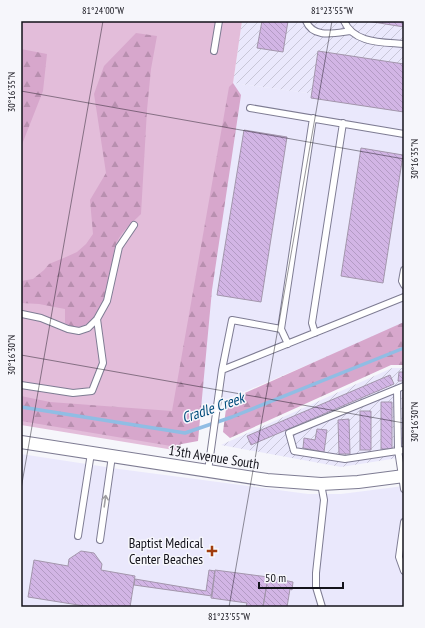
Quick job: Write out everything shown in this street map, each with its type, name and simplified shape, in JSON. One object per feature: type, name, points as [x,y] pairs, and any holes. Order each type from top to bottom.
[{"type":"street","name":"13th Avenue South","points":[[21,442],[267,480],[321,484],[358,482],[403,476]]},
{"type":"lane","points":[[214,51],[219,21]]},
{"type":"lane","points":[[306,21],[309,28],[315,32],[325,34],[351,32]]},
{"type":"lane","points":[[344,21],[351,32],[365,40],[404,44]]},
{"type":"lane","points":[[250,108],[404,134]]},
{"type":"lane","points":[[288,344],[281,329],[313,118]]},
{"type":"lane","points":[[315,333],[312,323],[343,123]]},
{"type":"lane","points":[[22,314],[42,318],[68,329],[79,331],[88,328],[97,319],[107,301],[120,247],[134,225]]},
{"type":"lane","points":[[404,270],[402,281],[404,285]]},
{"type":"lane","points":[[222,370],[404,297]]},
{"type":"lane","points":[[21,385],[73,392],[92,391],[103,363],[97,319]]},
{"type":"lane","points":[[208,471],[222,370],[232,320],[281,329]]},
{"type":"lane","points":[[401,451],[345,459],[332,458],[294,451],[289,434],[404,386]]},
{"type":"lane","points":[[396,389],[404,489]]},
{"type":"lane","points":[[78,536],[90,453]]},
{"type":"lane","points":[[100,540],[112,456]]},
{"type":"lane","points":[[321,484],[324,500],[316,573],[316,587],[322,607]]},
{"type":"lane","points":[[404,522],[399,556],[404,571]]},
{"type":"shaded area","points":[[21,21],[242,21],[180,451],[21,425]]},
{"type":"shaded area","points":[[242,21],[404,21],[404,106],[233,83]]},
{"type":"shaded area","points":[[233,83],[404,106],[404,324],[185,417]]},
{"type":"shaded area","points":[[392,368],[404,368],[404,457],[341,467],[221,445]]},
{"type":"shaded area","name":"Baptist Medical Center Beaches","points":[[21,454],[119,469],[308,494],[341,494],[404,486],[404,607],[21,607]]},
{"type":"green space","points":[[136,33],[157,36],[151,69],[147,110],[141,214],[119,237],[115,247],[105,295],[95,318],[87,324],[73,327],[65,323],[65,309],[39,304],[21,303],[21,281],[33,279],[49,264],[77,252],[86,244],[93,234],[90,200],[106,173],[94,94],[104,66]]},
{"type":"green space","points":[[21,49],[47,54],[43,91],[21,147]]},
{"type":"green space","points":[[233,83],[241,95],[212,290],[198,441],[171,446],[21,421],[21,396],[50,402],[172,411],[229,87]]},
{"type":"green space","points":[[404,322],[404,365],[391,365],[230,438],[223,432],[227,401]]},
{"type":"building","points":[[262,21],[288,21],[283,52],[257,48]]},
{"type":"building","points":[[367,21],[404,21],[404,27]]},
{"type":"building","points":[[318,51],[404,64],[404,112],[311,98]]},
{"type":"building","points":[[244,130],[287,137],[261,302],[217,295]]},
{"type":"building","points":[[361,148],[403,155],[383,283],[341,276]]},
{"type":"building","points":[[399,372],[404,372],[404,381],[398,381]]},
{"type":"building","points":[[390,375],[394,384],[251,445],[247,436]]},
{"type":"building","points":[[404,392],[404,444],[403,444]]},
{"type":"building","points":[[381,402],[392,402],[392,449],[381,449]]},
{"type":"building","points":[[360,411],[371,411],[371,450],[360,450]]},
{"type":"building","points":[[349,419],[350,454],[339,454],[338,420]]},
{"type":"building","points":[[317,429],[327,430],[324,452],[303,448],[304,438],[315,440]]},
{"type":"building","points":[[81,551],[94,553],[102,564],[101,570],[135,576],[130,607],[91,607],[28,597],[34,560],[68,566],[69,559]]},
{"type":"building","points":[[209,570],[215,571],[212,596],[134,585],[135,579],[206,591]]},
{"type":"building","points":[[215,570],[268,577],[263,607],[246,607],[247,603],[211,598]]},
{"type":"building","points":[[268,577],[293,582],[292,590],[290,589],[287,607],[263,607]]},
{"type":"waterway","name":"Cradle Creek","points":[[21,407],[185,433],[232,417],[404,348]]},
{"type":"place","name":"Baptist Medical Center Beaches","points":[[212,551]]}]
